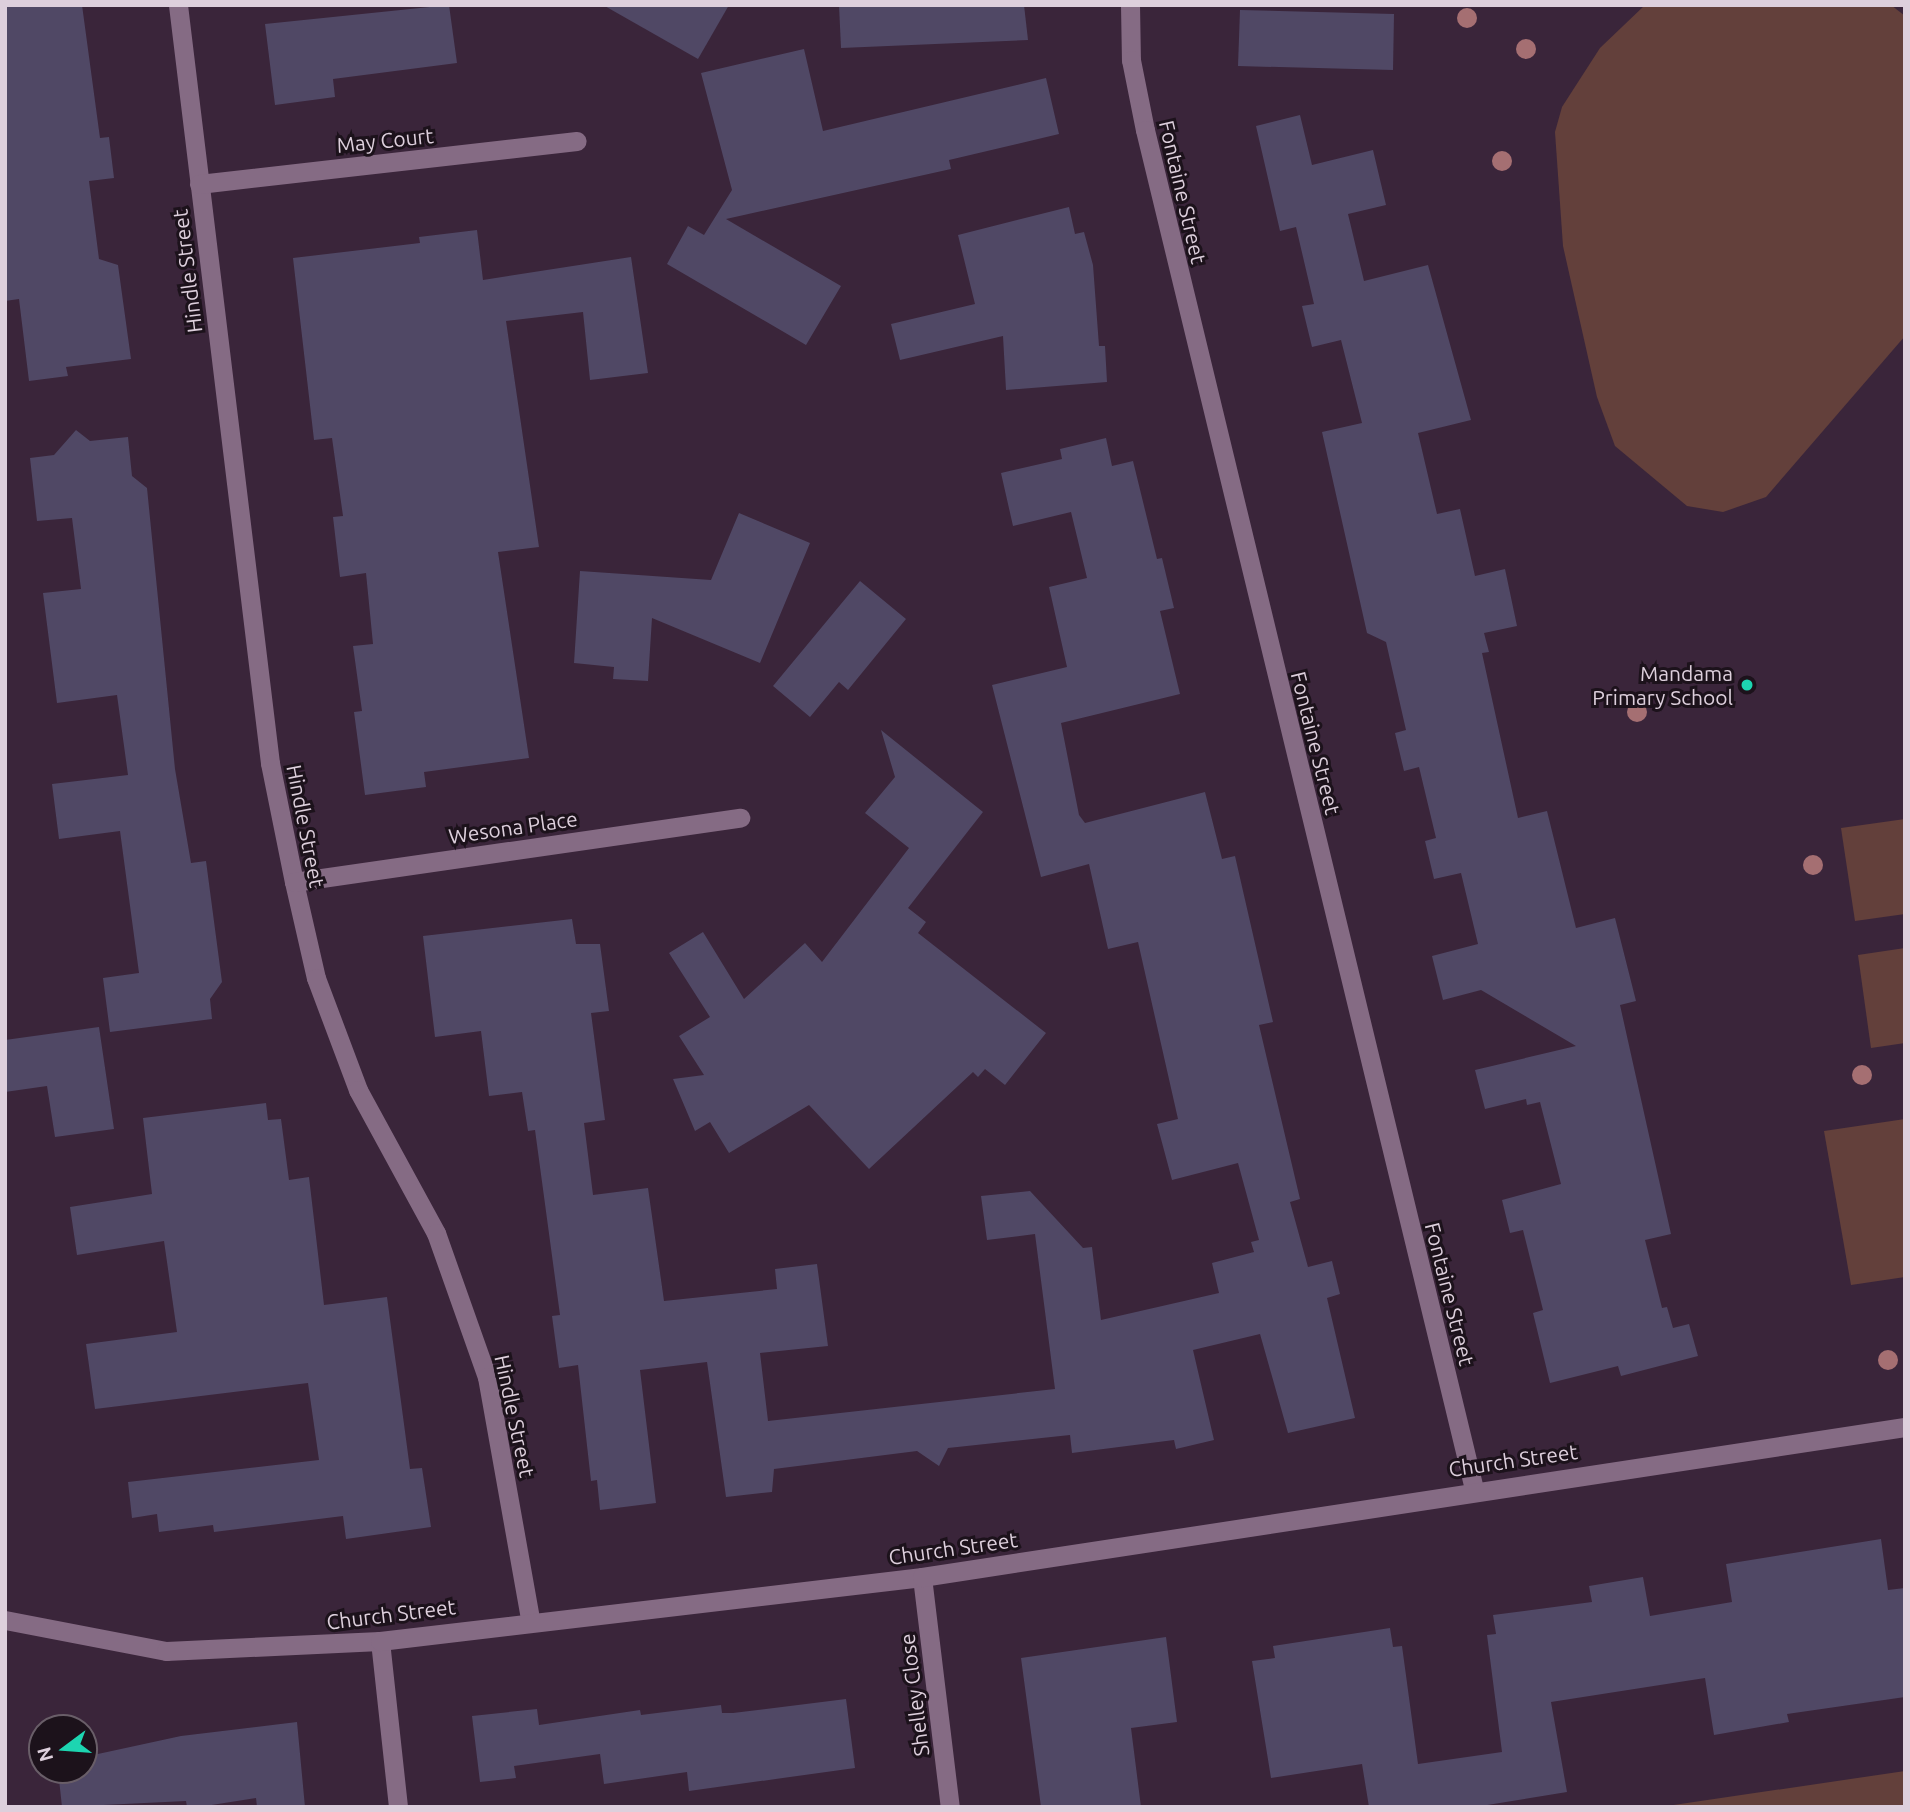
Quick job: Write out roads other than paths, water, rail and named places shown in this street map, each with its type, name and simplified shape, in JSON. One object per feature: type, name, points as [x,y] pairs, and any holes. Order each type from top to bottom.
[{"type":"street","name":"Hindle Street","points":[[178,5],[270,764],[294,882],[316,978],[358,1090],[436,1233],[487,1377],[530,1619]]},
{"type":"street","name":"Fontaine Street","points":[[1130,5],[1131,60],[1145,131],[1474,1489]]},
{"type":"street","name":"May Court","points":[[199,184],[577,141]]},
{"type":"street","name":"Wesona Place","points":[[294,882],[740,818]]},
{"type":"street","name":"Church Street","points":[[5,1620],[166,1651],[380,1641],[530,1619],[922,1577],[1474,1489],[1905,1427]]},
{"type":"street","name":"Shelley Close","points":[[922,1577],[950,1807]]},
{"type":"street","points":[[380,1641],[398,1807]]},
{"type":"place","name":"Mandama Primary School","points":[[1747,685]]}]
